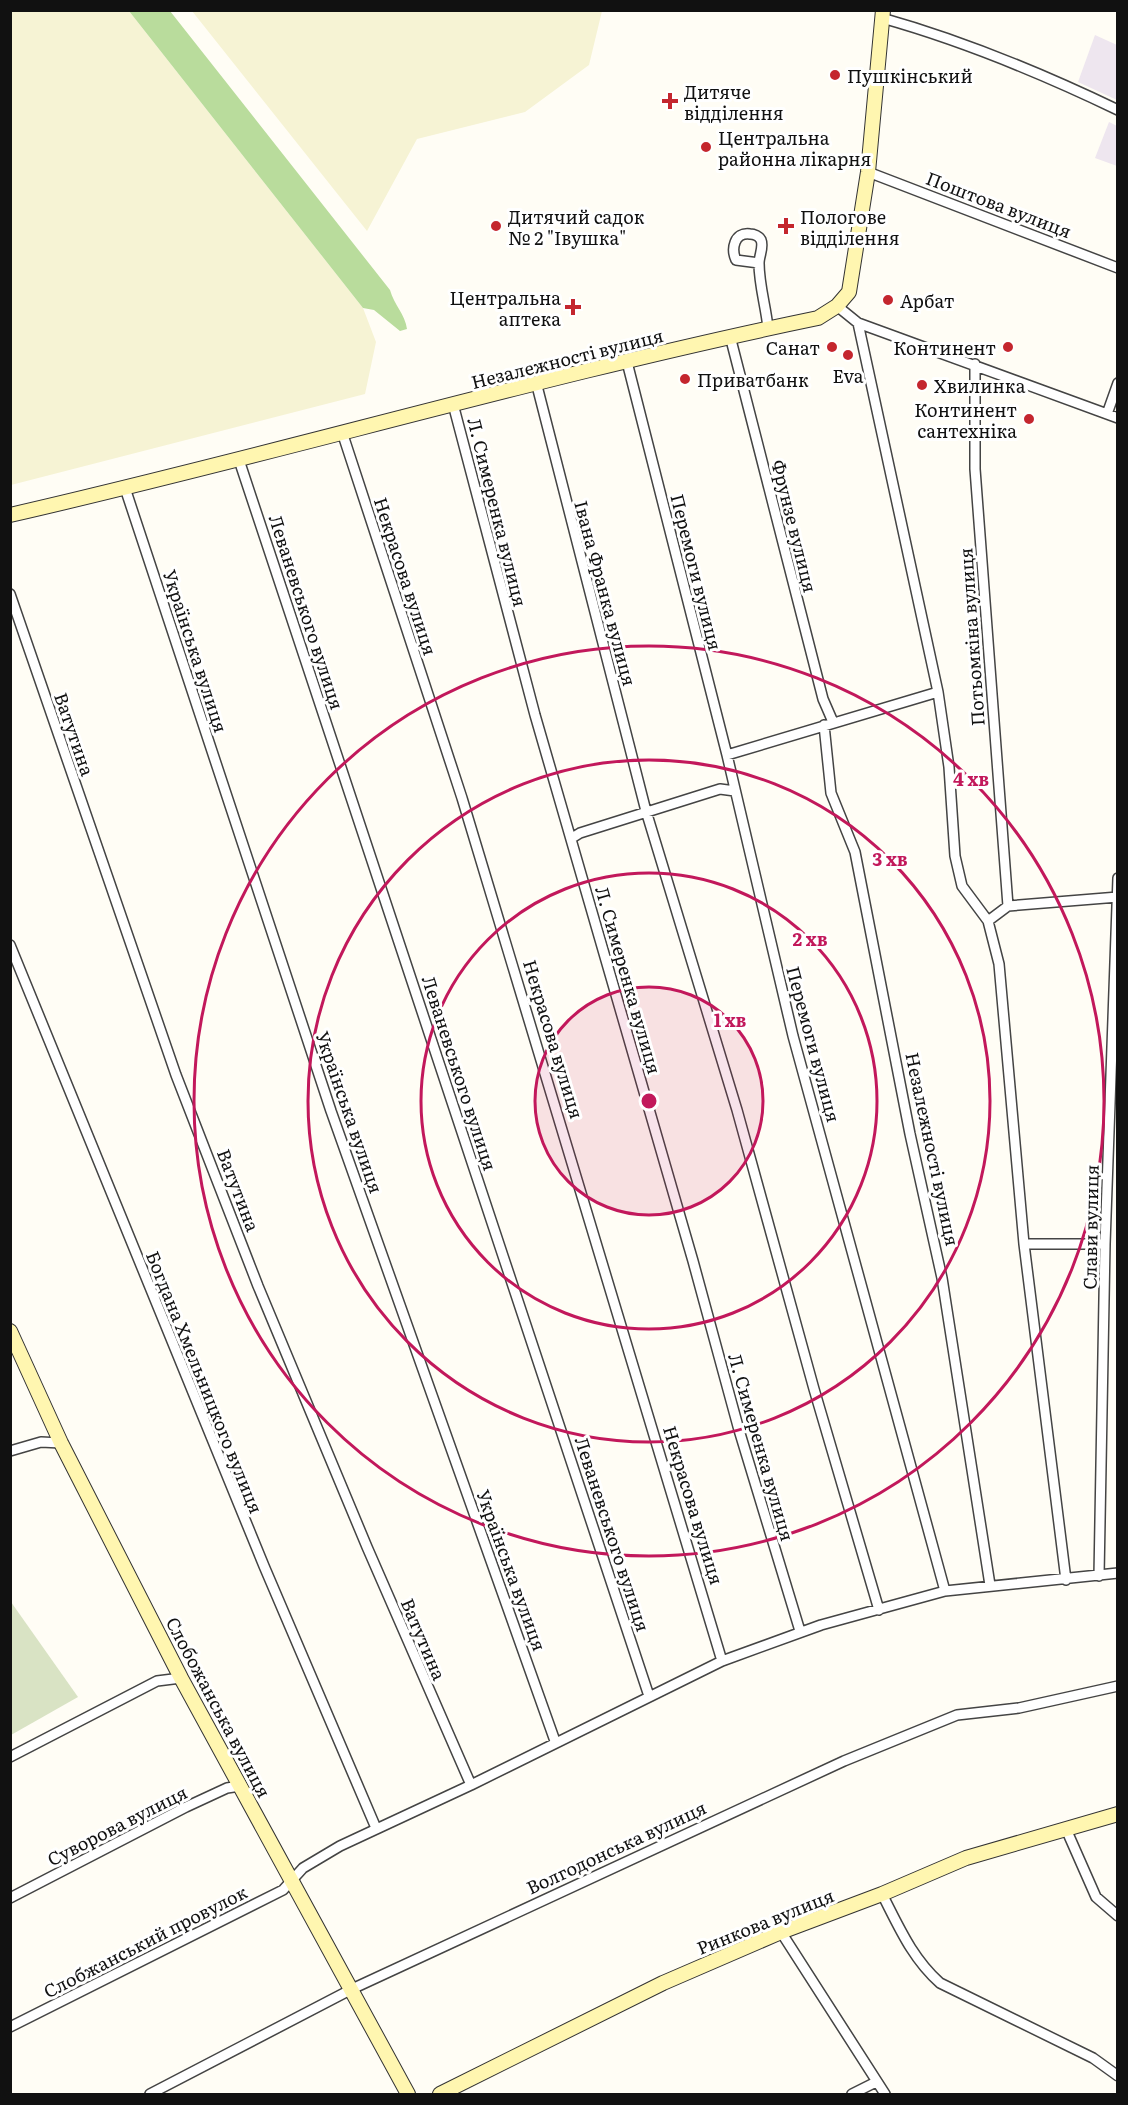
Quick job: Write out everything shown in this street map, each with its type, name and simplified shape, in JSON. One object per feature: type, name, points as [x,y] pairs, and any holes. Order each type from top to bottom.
[{"type":"main road","points":[[837,306],[849,292],[868,172],[882,14]]},
{"type":"main road","name":"Незалежності вулиця","points":[[10,515],[239,460],[536,382],[730,336],[818,318],[837,306]]},
{"type":"main road","name":"Слобожанська вулиця","points":[[10,1331],[61,1443],[181,1678],[294,1881],[408,2094]]},
{"type":"main road","name":"Ринкова вулиця","points":[[440,2094],[663,1983],[781,1932],[882,1894],[966,1858],[1118,1814]]},
{"type":"street","points":[[882,14],[943,35],[1049,77],[1118,110]]},
{"type":"street","name":"Поштова вулиця","points":[[868,172],[1118,268]]},
{"type":"street","points":[[759,263],[768,328]]},
{"type":"street","points":[[837,306],[858,323],[1118,418]]},
{"type":"street","points":[[858,323],[938,692],[949,768],[955,856],[962,886],[988,921],[999,963],[1024,1244],[1066,1580]]},
{"type":"street","name":"Фрунзе вулиця","points":[[730,336],[829,723]]},
{"type":"street","name":"Перемоги вулиця","points":[[627,362],[727,754],[792,1036],[945,1591]]},
{"type":"street","name":"Потьомкіна вулиця","points":[[975,364],[975,469],[1008,906]]},
{"type":"street","name":"Івана Франка вулиця","points":[[536,382],[646,811],[737,1110],[814,1389],[879,1610]]},
{"type":"street","points":[[1107,414],[1118,383]]},
{"type":"street","name":"Л. Симеренка вулиця","points":[[453,404],[514,643],[572,838],[739,1430],[800,1631]]},
{"type":"street","name":"Некрасова вулиця","points":[[342,432],[519,981],[722,1661]]},
{"type":"street","name":"Леваневського вулиця","points":[[239,460],[649,1696]]},
{"type":"street","name":"Українська вулиця","points":[[125,488],[332,1111],[555,1742]]},
{"type":"street","name":"Ватутина","points":[[10,594],[176,1075],[262,1296],[367,1547],[471,1785]]},
{"type":"street","points":[[727,754],[938,692]]},
{"type":"street","name":"Незалежності вулиця","points":[[829,723],[831,793],[855,852],[908,1122],[942,1278],[990,1585]]},
{"type":"street","points":[[572,838],[646,811],[720,789],[735,792]]},
{"type":"street","name":"Слави вулиця","points":[[1098,1576],[1118,878]]},
{"type":"street","points":[[988,921],[1008,906],[1117,897]]},
{"type":"street","name":"Богдана Хмельницкого вулиця","points":[[10,945],[259,1555],[376,1828]]},
{"type":"street","points":[[1024,1244],[1106,1247],[1118,1251]]},
{"type":"street","points":[[10,1451],[41,1443],[61,1443]]},
{"type":"street","name":"Слобжанський провулок","points":[[10,2027],[283,1890],[294,1881],[303,1868],[376,1828],[471,1785],[722,1661],[800,1631],[945,1591],[1118,1573]]},
{"type":"street","points":[[10,1757],[157,1681],[181,1678]]},
{"type":"street","name":"Волгодонська вулиця","points":[[150,2094],[352,1989],[833,1766],[957,1715],[1019,1708],[1118,1686]]},
{"type":"street","name":"Суворова вулиця","points":[[10,1898],[186,1807],[227,1788],[240,1786]]},
{"type":"street","points":[[1066,1829],[1096,1897],[1118,1916]]},
{"type":"street","points":[[882,1894],[909,1947],[925,1970],[940,1983],[1093,2058],[1118,2076]]},
{"type":"street","points":[[781,1932],[885,2094]]},
{"type":"street","points":[[852,2094],[876,2082]]},
{"type":"shaded area","points":[[11,11],[129,11],[363,308],[376,342],[365,394],[11,485]]},
{"type":"shaded area","points":[[192,11],[602,11],[589,65],[525,112],[417,139],[367,231]]},
{"type":"shaded area","points":[[1095,35],[1117,45],[1117,100],[1078,82]]},
{"type":"shaded area","points":[[1109,122],[1117,126],[1117,166],[1095,158]]},
{"type":"green space","points":[[129,11],[170,11],[390,290],[407,329],[400,331],[374,310],[363,308]]},
{"type":"green space","points":[[11,1602],[78,1697],[10,1735]]},
{"type":"place","name":"Пушкінський","points":[[835,75]]},
{"type":"place","name":"Дитяче відділення","points":[[670,101]]},
{"type":"place","name":"Центральна районна лікарня","points":[[706,147]]},
{"type":"place","name":"Дитячий садок № 2 \"Івушка\"","points":[[496,226]]},
{"type":"place","name":"Пологове відділення","points":[[786,226]]},
{"type":"place","name":"Арбат","points":[[888,300]]},
{"type":"place","name":"Центральна аптека","points":[[573,307]]},
{"type":"place","name":"Санат","points":[[832,347]]},
{"type":"place","name":"Континент","points":[[1008,347]]},
{"type":"place","name":"Eva","points":[[848,355]]},
{"type":"place","name":"Приватбанк","points":[[685,379]]},
{"type":"place","name":"Хвилинка","points":[[922,385]]},
{"type":"place","name":"Континент сантехніка","points":[[1029,419]]}]
